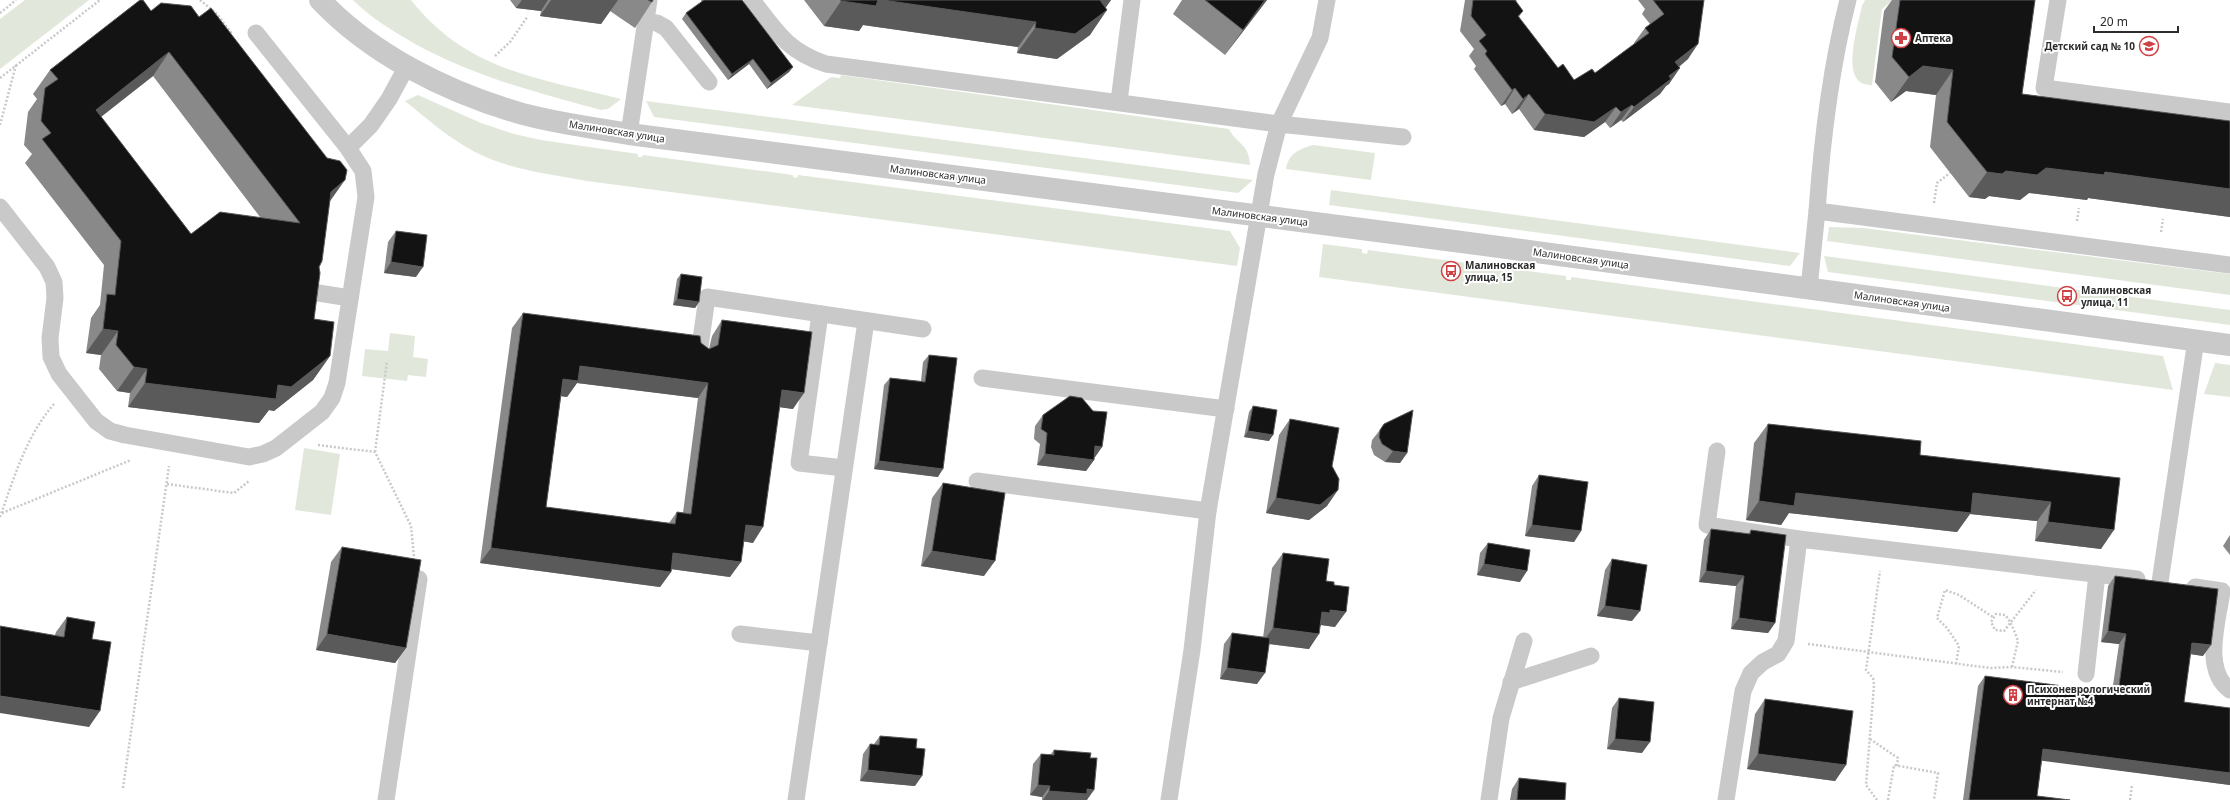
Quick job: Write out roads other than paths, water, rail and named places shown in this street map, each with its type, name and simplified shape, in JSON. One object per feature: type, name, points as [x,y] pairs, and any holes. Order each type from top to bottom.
[{"type":"street","name":"Малиновская улица","points":[[320,0],[331,12],[371,44],[407,66],[446,85],[516,112],[546,120],[629,134],[1809,288],[2230,345]]},
{"type":"lane","points":[[629,134],[649,0]]},
{"type":"lane","points":[[752,0],[780,37],[792,48],[810,59],[826,64],[1119,101],[1279,124],[1403,138]]},
{"type":"lane","points":[[1119,101],[1132,0]]},
{"type":"lane","points":[[1168,800],[1192,650],[1208,511],[1266,174],[1279,124],[1320,38],[1327,0]]},
{"type":"lane","points":[[1809,288],[1817,211],[1822,136],[1837,42],[1848,0]]},
{"type":"lane","points":[[2058,0],[2044,88],[2230,112]]},
{"type":"lane","points":[[646,21],[657,23],[671,32],[709,82]]},
{"type":"lane","points":[[0,207],[47,267],[54,282],[55,298],[50,338],[51,357],[58,374],[96,421],[110,431],[151,440],[249,456],[263,454],[276,448],[322,412],[332,398],[337,383],[366,197],[363,171],[348,148],[256,33]]},
{"type":"lane","points":[[348,148],[371,125],[389,99],[407,66]]},
{"type":"lane","points":[[1817,211],[2230,265]]},
{"type":"lane","points":[[312,292],[350,298]]},
{"type":"lane","points":[[698,354],[707,297],[923,329]]},
{"type":"lane","points":[[820,314],[799,463],[844,468]]},
{"type":"lane","points":[[796,800],[866,321]]},
{"type":"lane","points":[[2160,582],[2196,340]]},
{"type":"lane","points":[[982,378],[1226,409]]},
{"type":"lane","points":[[1717,451],[1707,524],[1799,539],[2051,568],[2222,591],[2213,659],[2218,677],[2230,690]]},
{"type":"lane","points":[[977,481],[1208,511]]},
{"type":"lane","points":[[1726,800],[1743,691],[1751,673],[1763,662],[1778,654],[1786,641],[1799,539]]},
{"type":"lane","points":[[2086,674],[2097,574]]},
{"type":"lane","points":[[386,800],[419,579]]},
{"type":"lane","points":[[740,634],[820,644]]},
{"type":"lane","points":[[1489,800],[1501,718],[1524,641]]},
{"type":"lane","points":[[1511,682],[1590,656]]},
{"type":"place","name":"Аптека","points":[[1901,38]]},
{"type":"place","name":"Детский сад № 10","points":[[2149,46]]},
{"type":"place","name":"Малиновская улица, 15","points":[[1451,271]]},
{"type":"place","name":"Малиновская улица, 11","points":[[2067,296]]},
{"type":"place","name":"Психоневрологический интернат №4","points":[[2013,695]]}]
